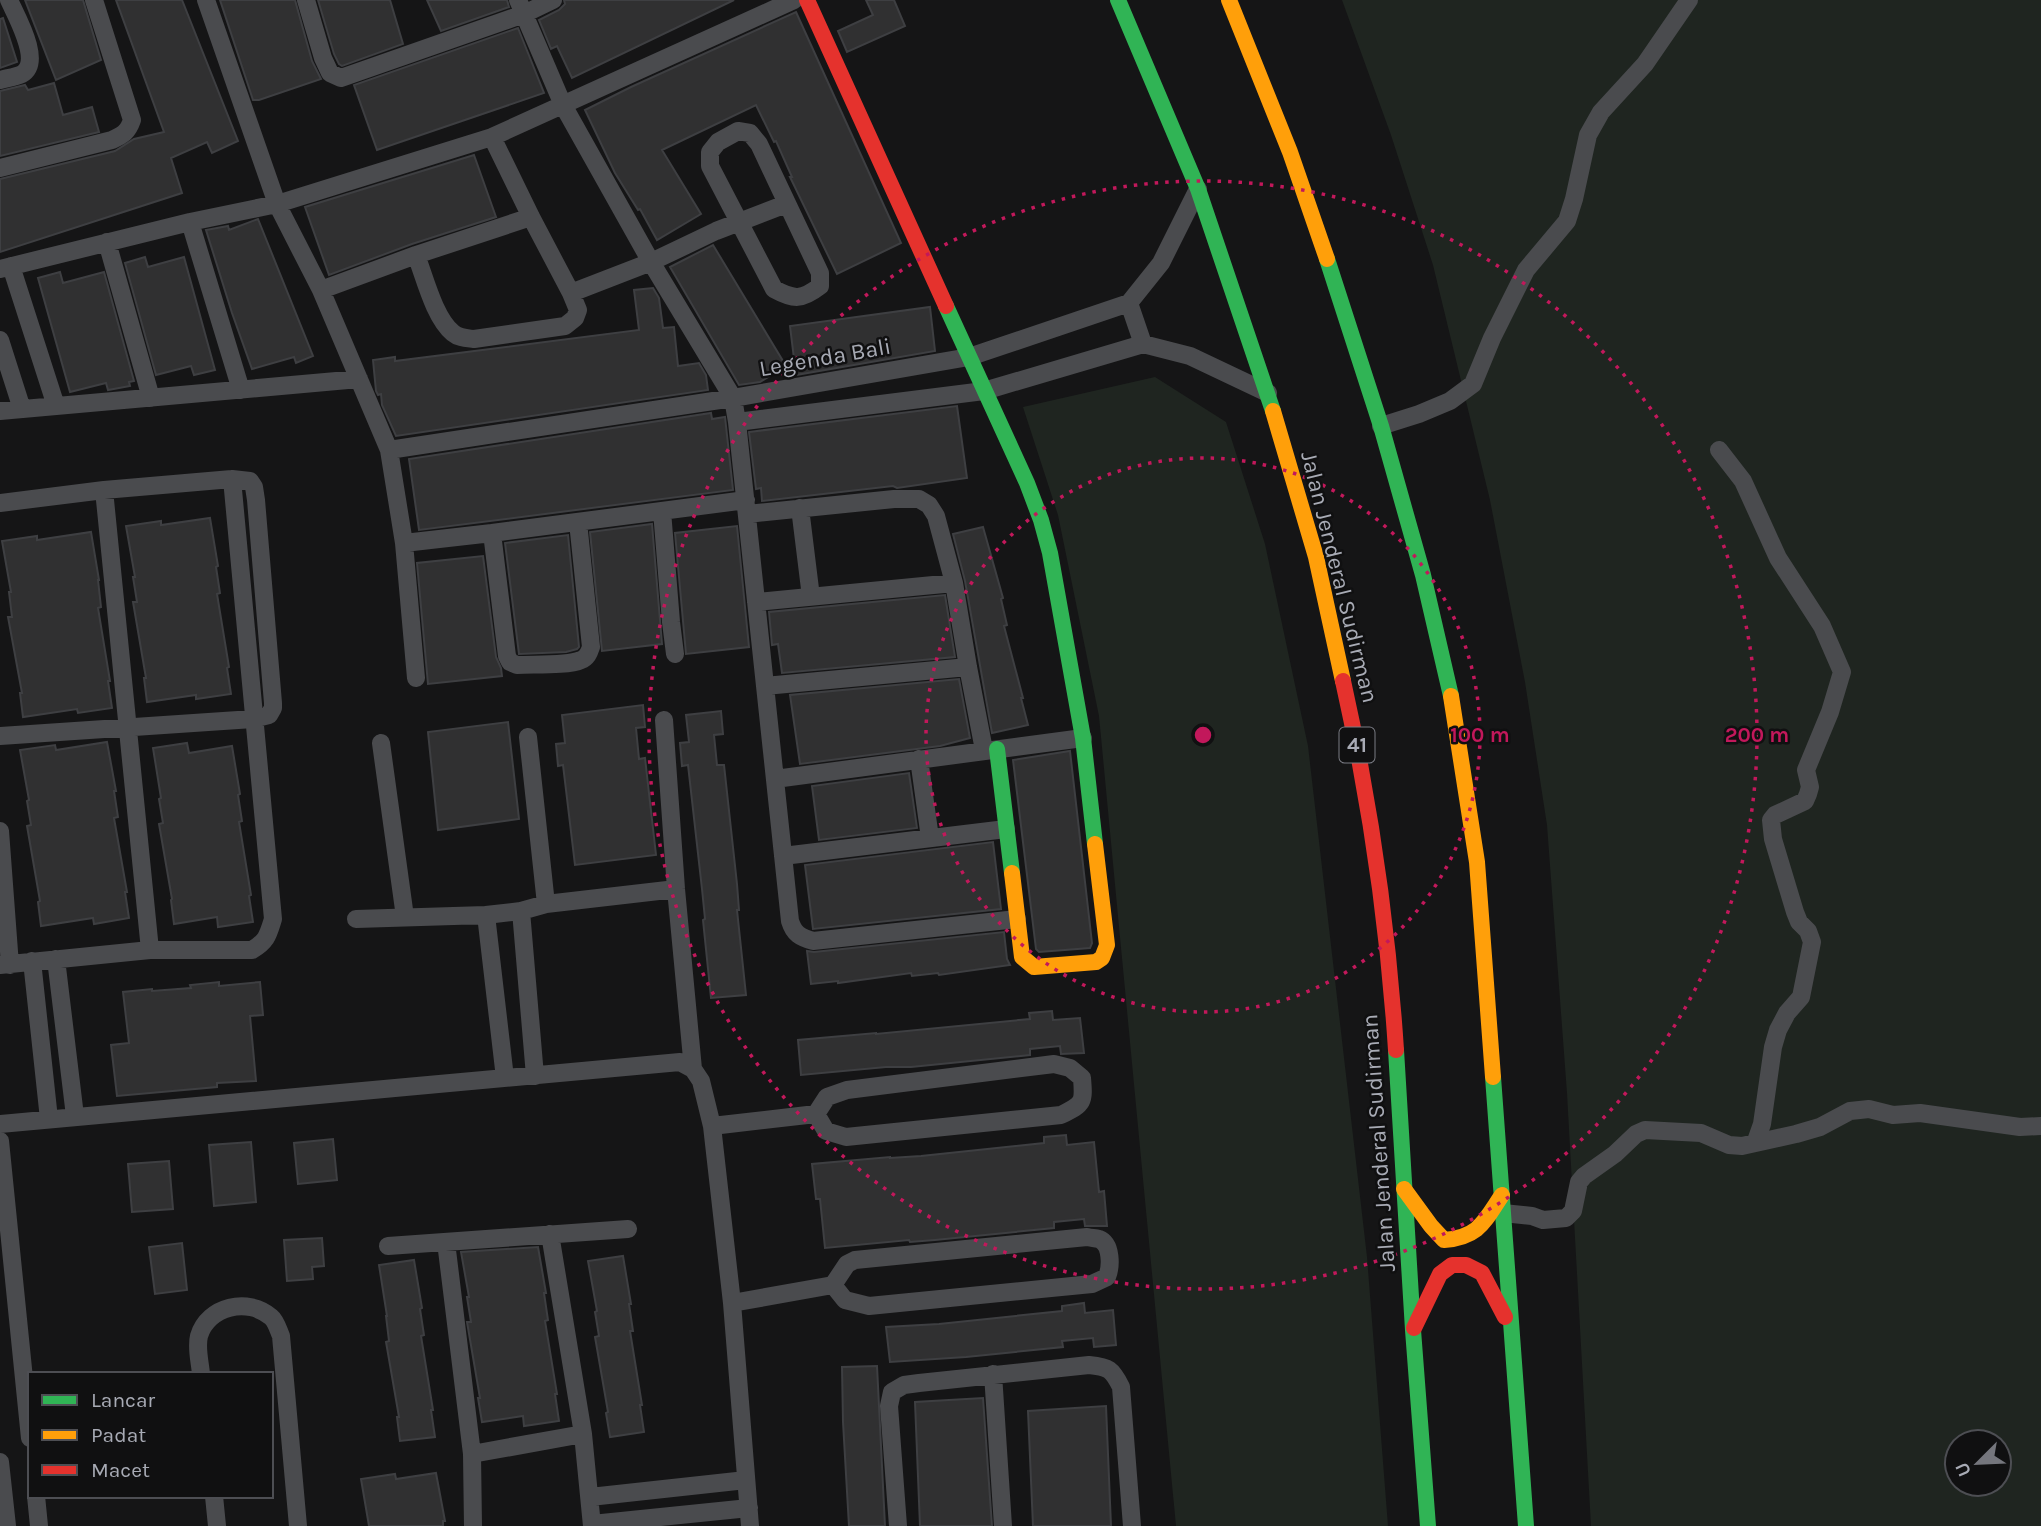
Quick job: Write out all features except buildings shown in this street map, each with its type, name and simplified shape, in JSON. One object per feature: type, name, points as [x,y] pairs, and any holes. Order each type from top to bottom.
[{"type":"main road","points":[[807,0],[1027,483],[1041,520],[1050,553],[1083,738],[1107,945],[1102,958],[1096,962],[1034,967],[1022,957],[1006,829],[990,750]]},
{"type":"main road","name":"Jalan Jenderal Sudirman","points":[[1118,0],[1198,188],[1268,393],[1317,557],[1356,734],[1393,1003],[1428,1526]]},
{"type":"main road","points":[[1229,0],[1290,152],[1381,426],[1423,575],[1455,714],[1477,862],[1526,1526]]},
{"type":"main road","points":[[1404,1189],[1444,1240],[1460,1239],[1477,1232],[1502,1195]]},
{"type":"main road","points":[[1413,1330],[1440,1274],[1452,1265],[1466,1265],[1482,1273],[1512,1330]]},
{"type":"street","points":[[0,80],[24,74],[29,66],[31,52],[9,0]]},
{"type":"street","points":[[0,168],[112,140],[129,130],[132,120],[94,0]]},
{"type":"street","points":[[206,0],[276,204],[321,290],[389,450],[404,543],[416,678]]},
{"type":"street","points":[[306,0],[323,58],[330,73],[341,78],[521,7],[553,0]]},
{"type":"street","points":[[56,406],[6,267],[276,204],[492,137],[794,0]]},
{"type":"street","points":[[1381,426],[1450,401],[1473,384],[1492,338],[1526,270],[1567,221],[1588,135],[1601,112],[1646,64],[1689,0]]},
{"type":"street","points":[[521,7],[563,104],[651,262],[733,398],[793,930],[801,937],[813,941],[1017,919]]},
{"type":"street","points":[[738,131],[750,133],[759,144],[786,204],[820,273],[820,286],[809,294],[796,298],[774,289],[710,166],[710,152],[718,142],[738,131]]},
{"type":"street","points":[[416,255],[442,320],[454,334],[463,338],[474,339],[565,326],[575,318],[578,310],[571,293],[492,137]]},
{"type":"street","points":[[1143,344],[1129,303],[1161,263],[1198,188]]},
{"type":"street","points":[[571,293],[786,204]]},
{"type":"street","points":[[321,290],[531,217]]},
{"type":"street","points":[[190,222],[242,390]]},
{"type":"street","points":[[107,243],[150,398]]},
{"type":"street","name":"Legenda Bali","points":[[389,450],[733,398],[970,357],[1129,303]]},
{"type":"street","points":[[0,340],[22,409]]},
{"type":"street","points":[[737,422],[984,391],[1143,344],[1190,356],[1268,393]]},
{"type":"street","points":[[0,411],[359,379]]},
{"type":"street","points":[[1718,450],[1743,481],[1778,558],[1822,626],[1842,672],[1830,712],[1806,771],[1810,786],[1805,801],[1775,815],[1771,820],[1773,839],[1795,912],[1812,942],[1801,997],[1787,1013],[1778,1030],[1768,1072],[1762,1124],[1756,1141]]},
{"type":"street","points":[[0,503],[104,490],[232,479],[273,919],[267,936],[262,944],[252,950],[150,950],[5,965],[0,831]]},
{"type":"street","points":[[104,490],[150,950]]},
{"type":"street","points":[[404,543],[662,511],[746,507],[800,508],[919,499],[929,505],[936,516],[954,583],[968,667],[990,750]]},
{"type":"street","points":[[800,508],[811,597]]},
{"type":"street","points":[[662,511],[675,654]]},
{"type":"street","points":[[492,533],[504,646],[510,662],[517,665],[573,663],[583,660],[591,648],[578,522]]},
{"type":"street","points":[[756,602],[954,583]]},
{"type":"street","points":[[765,686],[968,667]]},
{"type":"street","points":[[0,736],[253,719]]},
{"type":"street","points":[[664,720],[693,1069]]},
{"type":"street","points":[[528,737],[546,904]]},
{"type":"street","points":[[775,779],[1083,738]]},
{"type":"street","points":[[381,743],[405,917]]},
{"type":"street","points":[[919,760],[930,838]]},
{"type":"street","points":[[783,856],[1006,829]]},
{"type":"street","points":[[356,919],[486,915],[522,911],[546,904],[676,889]]},
{"type":"street","points":[[522,911],[535,1076]]},
{"type":"street","points":[[486,915],[505,1078]]},
{"type":"street","points":[[56,959],[75,1116]]},
{"type":"street","points":[[32,961],[49,1119]]},
{"type":"street","points":[[0,1124],[680,1062],[693,1069],[701,1081],[712,1126],[732,1303],[749,1517],[592,1525],[583,1434],[550,1234]]},
{"type":"street","points":[[1054,1064],[1070,1068],[1082,1079],[1083,1097],[1077,1108],[1061,1115],[846,1137],[826,1131],[816,1114],[827,1097],[847,1090],[1054,1064]]},
{"type":"street","points":[[1503,1213],[1532,1216],[1542,1220],[1566,1218],[1573,1211],[1579,1182],[1584,1176],[1641,1132],[1701,1133],[1729,1145],[1742,1146],[1819,1127],[1850,1111],[1860,1109],[1893,1115],[1920,1113],[2020,1126],[2041,1126]]},
{"type":"street","points":[[712,1126],[816,1114]]},
{"type":"street","points":[[0,1141],[28,1418]]},
{"type":"street","points":[[388,1246],[628,1229]]},
{"type":"street","points":[[732,1303],[833,1285],[847,1264],[855,1260],[1087,1237],[1105,1243],[1110,1270],[1107,1277],[1092,1284],[869,1307],[845,1300],[833,1285]]},
{"type":"street","points":[[446,1241],[472,1454],[473,1526]]},
{"type":"street","points":[[201,1372],[199,1335],[204,1325],[221,1310],[230,1306],[248,1306],[270,1316],[276,1323],[281,1335],[298,1526]]},
{"type":"street","points":[[898,1526],[889,1406],[892,1392],[904,1385],[1089,1365],[1106,1367],[1115,1374],[1121,1387],[1132,1526]]},
{"type":"street","points":[[993,1374],[1003,1526]]},
{"type":"street","points":[[472,1454],[583,1434]]},
{"type":"street","points":[[0,1462],[7,1526]]},
{"type":"street","points":[[590,1497],[746,1480]]},
{"type":"street","points":[[36,1498],[38,1526]]},
{"type":"street","points":[[214,1498],[217,1526]]},
{"type":"shaded area","points":[[1342,0],[2041,0],[2041,1526],[1591,1526],[1567,1093],[1547,825],[1525,682],[1490,500],[1433,265],[1391,135]]},
{"type":"shaded area","points":[[1155,377],[1226,422],[1265,544],[1308,746],[1367,1257],[1388,1526],[1176,1526],[1099,716],[1058,515],[1023,407]]},
{"type":"traffic: fast","points":[[1118,0],[1198,189],[1273,411]]},
{"type":"traffic: fast","points":[[1327,259],[1381,426],[1423,575],[1451,696]]},
{"type":"traffic: fast","points":[[946,306],[1027,483],[1041,520],[1050,553],[1083,738],[1095,844]]},
{"type":"traffic: fast","points":[[997,749],[1012,873]]},
{"type":"traffic: fast","points":[[1396,1050],[1428,1526]]},
{"type":"traffic: fast","points":[[1493,1077],[1526,1526]]},
{"type":"traffic: slow","points":[[1229,0],[1290,152],[1327,259]]},
{"type":"traffic: slow","points":[[1273,411],[1316,557],[1343,681]]},
{"type":"traffic: slow","points":[[1451,696],[1477,862],[1493,1077]]},
{"type":"traffic: slow","points":[[1012,873],[1022,957],[1034,967],[1096,962],[1102,958],[1107,945],[1095,844]]},
{"type":"traffic: slow","points":[[1404,1189],[1444,1240],[1473,1232],[1502,1195]]},
{"type":"traffic: jam","points":[[807,0],[946,306]]},
{"type":"traffic: jam","points":[[1343,681],[1362,772],[1377,865],[1396,1050]]},
{"type":"traffic: jam","points":[[1414,1328],[1440,1274],[1452,1265],[1466,1265],[1482,1273],[1505,1317]]}]
